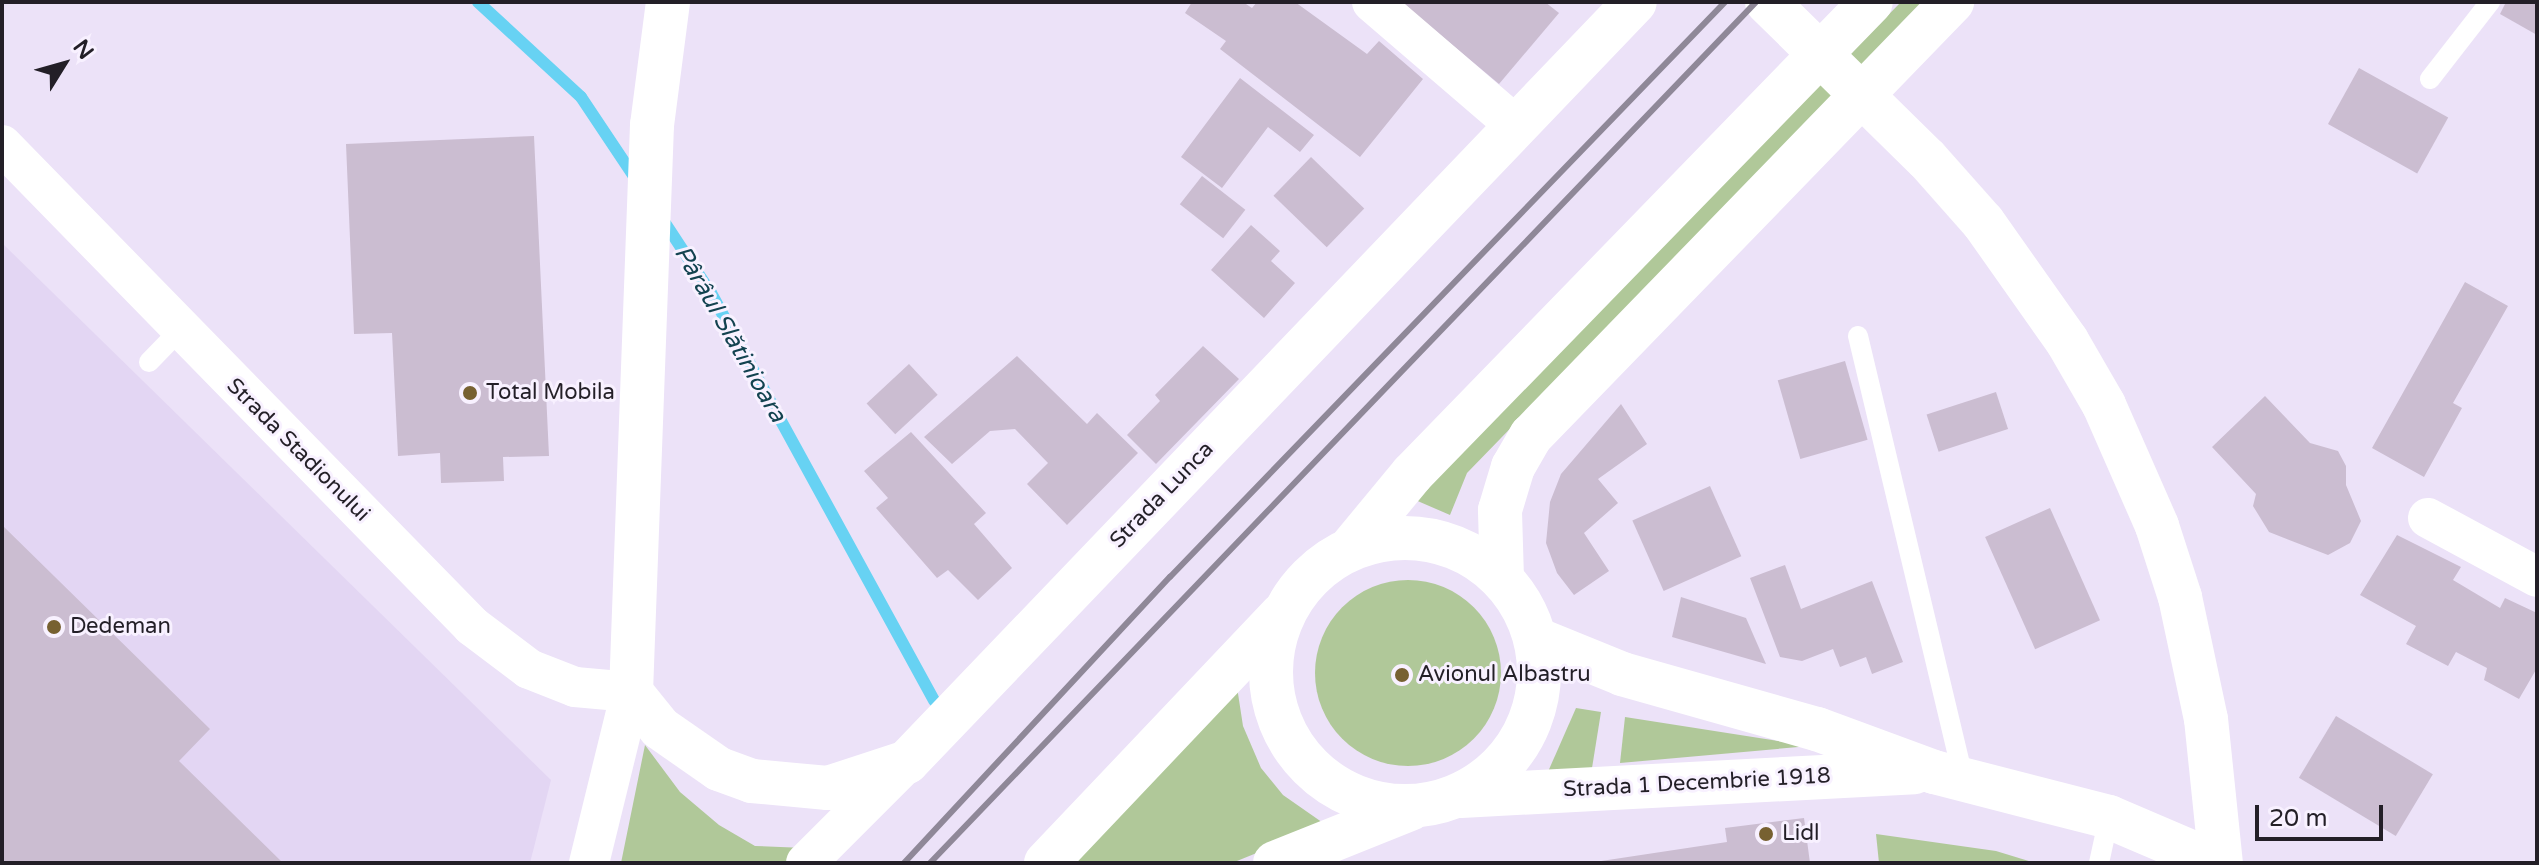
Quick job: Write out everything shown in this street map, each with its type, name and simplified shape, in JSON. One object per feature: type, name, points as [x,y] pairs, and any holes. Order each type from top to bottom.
[{"type":"main road","points":[[668,2],[652,125],[631,692],[690,753],[752,781],[828,788],[907,762]]},
{"type":"main road","name":"Strada Lunca","points":[[907,762],[1635,2]]},
{"type":"main road","points":[[1767,2],[1927,159],[1992,233],[2067,341],[2104,405],[2147,502],[2197,663],[2219,863]]},
{"type":"main road","points":[[1350,549],[1412,474],[1871,2]]},
{"type":"main road","points":[[1502,579],[1502,500],[1531,436],[1952,2]]},
{"type":"main road","points":[[1046,863],[1283,613],[1323,565],[1350,549],[1382,539],[1436,542],[1476,558],[1502,579],[1536,639],[1539,687],[1527,732],[1499,769],[1461,796],[1413,808],[1275,863]]},
{"type":"main road","points":[[1283,613],[1271,657],[1274,705],[1293,747],[1325,781],[1367,802],[1413,808]]},
{"type":"main road","name":"Strada 1 Decembrie 1918","points":[[1536,639],[1622,674],[1817,729],[1949,776],[2109,817],[2219,863]]},
{"type":"main road","name":"Strada 1 Decembrie 1918","points":[[1461,796],[1949,776]]},
{"type":"street","points":[[1372,2],[1516,126]]},
{"type":"street","name":"Strada Stadionului","points":[[2,145],[472,626],[529,669],[575,687],[631,692]]},
{"type":"street","points":[[2428,518],[2537,577]]},
{"type":"street","points":[[589,863],[631,692]]},
{"type":"street","name":"Strada Lunca","points":[[806,863],[907,762]]},
{"type":"lane","points":[[2430,79],[2490,2]]},
{"type":"lane","points":[[149,362],[180,330]]},
{"type":"lane","points":[[1858,336],[1949,776]]},
{"type":"lane","points":[[2099,863],[2109,817]]},
{"type":"shaded area","points":[[2,243],[551,780],[530,863],[2,863]]},
{"type":"green space","points":[[1901,2],[1924,2],[1467,473],[1450,515],[1413,499]]},
{"type":"green space","points":[[1408,580],[1443,587],[1473,608],[1494,638],[1501,673],[1494,708],[1473,738],[1443,759],[1408,766],[1373,759],[1343,738],[1322,708],[1315,673],[1322,638],[1343,608],[1373,587]]},
{"type":"green space","points":[[1237,687],[1243,726],[1261,768],[1283,795],[1326,825],[1232,863],[1069,863]]},
{"type":"green space","points":[[1576,708],[1601,712],[1592,768],[1547,774]]},
{"type":"green space","points":[[1625,717],[1810,746],[1620,763]]},
{"type":"green space","points":[[645,745],[680,792],[719,825],[755,846],[805,848],[790,863],[621,863]]},
{"type":"green space","points":[[1876,834],[1996,851],[2032,862],[1879,863]]},
{"type":"building","points":[[1192,2],[1243,2],[1252,8],[1257,2],[1295,2],[1367,54],[1379,41],[1423,79],[1360,157],[1220,49],[1226,41],[1185,13]]},
{"type":"building","points":[[1401,2],[1545,2],[1559,13],[1499,84]]},
{"type":"building","points":[[2506,2],[2537,2],[2537,35],[2500,14]]},
{"type":"building","points":[[2359,68],[2448,117],[2417,173],[2328,124]]},
{"type":"building","points":[[1240,78],[1314,135],[1300,152],[1268,127],[1222,188],[1181,157]]},
{"type":"building","points":[[534,136],[549,456],[503,457],[504,481],[441,483],[440,453],[398,456],[392,333],[354,334],[346,144]]},
{"type":"building","points":[[1311,157],[1364,208],[1327,247],[1273,196]]},
{"type":"building","points":[[1202,176],[1245,210],[1223,238],[1180,204]]},
{"type":"building","points":[[1251,225],[1280,251],[1271,261],[1295,283],[1264,318],[1211,270]]},
{"type":"building","points":[[2465,282],[2508,306],[2453,403],[2462,408],[2424,477],[2372,448]]},
{"type":"building","points":[[1203,346],[1239,379],[1156,464],[1127,435],[1160,401],[1155,395]]},
{"type":"building","points":[[1017,356],[1087,424],[1097,413],[1138,453],[1067,525],[1027,484],[1048,463],[1015,429],[990,431],[952,464],[924,437]]},
{"type":"building","points":[[1845,361],[1868,440],[1800,459],[1778,380]]},
{"type":"building","points":[[909,364],[938,395],[895,434],[867,404]]},
{"type":"building","points":[[1996,392],[2008,429],[1939,452],[1927,415]]},
{"type":"building","points":[[2265,396],[2310,443],[2338,451],[2346,466],[2346,485],[2361,521],[2350,543],[2328,555],[2269,532],[2253,506],[2256,494],[2212,447]]},
{"type":"building","points":[[1621,404],[1647,444],[1598,479],[1618,503],[1584,533],[1609,571],[1574,595],[1557,573],[1546,543],[1550,502],[1561,474]]},
{"type":"building","points":[[911,432],[986,513],[974,524],[1012,568],[978,600],[948,570],[937,578],[876,508],[888,498],[864,471]]},
{"type":"building","points":[[1710,486],[1741,556],[1664,591],[1632,521]]},
{"type":"building","points":[[2050,508],[2100,620],[2035,649],[1985,537]]},
{"type":"building","name":"Dedeman","points":[[2,525],[210,729],[179,761],[283,863],[2,863]]},
{"type":"building","points":[[2397,535],[2461,567],[2453,580],[2500,608],[2505,598],[2537,613],[2537,668],[2519,699],[2484,680],[2487,668],[2456,652],[2448,666],[2406,644],[2416,626],[2360,595]]},
{"type":"building","points":[[1785,565],[1801,609],[1872,581],[1903,662],[1872,674],[1866,657],[1840,667],[1833,649],[1802,661],[1780,657],[1750,578]]},
{"type":"building","points":[[1681,597],[1746,618],[1766,664],[1672,637]]},
{"type":"building","points":[[2336,716],[2433,774],[2396,836],[2299,778]]},
{"type":"building","name":"Lidl","points":[[1804,818],[1810,863],[1588,863],[1727,842],[1725,828]]},
{"type":"waterway","name":"Pârâul Slătinioara","points":[[478,2],[581,97],[637,181]]},
{"type":"waterway","name":"Pârâul Slătinioara","points":[[663,220],[711,293],[934,701]]},
{"type":"railway","points":[[904,863],[1170,577],[1725,2]]},
{"type":"railway","points":[[930,863],[1756,2]]},
{"type":"place","name":"Total Mobila","points":[[470,393]]},
{"type":"place","name":"Dedeman","points":[[54,627]]},
{"type":"place","name":"Avionul Albastru","points":[[1402,675]]},
{"type":"place","name":"Lidl","points":[[1766,834]]}]
